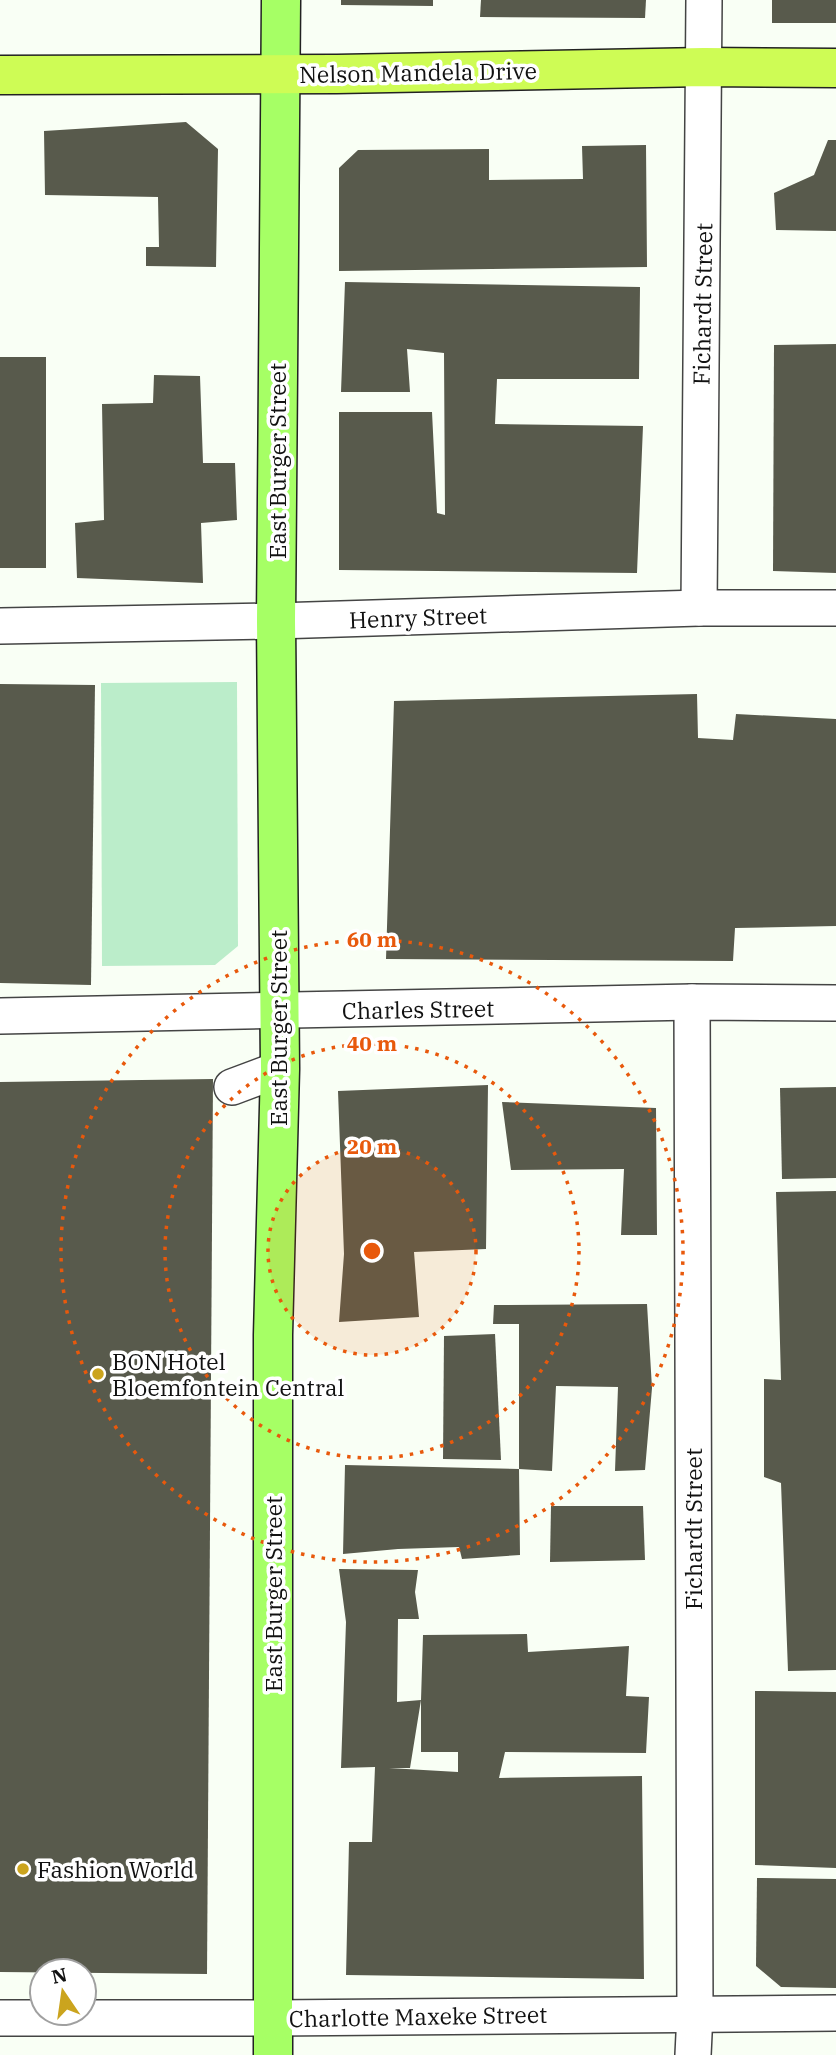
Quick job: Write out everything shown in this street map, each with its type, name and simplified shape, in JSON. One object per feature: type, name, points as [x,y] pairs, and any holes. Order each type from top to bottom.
[{"type":"highway","name":"Nelson Mandela Drive","points":[[0,75],[280,74],[704,67],[836,68]]},
{"type":"main road","name":"East Burger Street","points":[[273,2037],[272,1335],[280,1069],[276,621],[281,0]]},
{"type":"street","name":"Fichardt Street","points":[[699,608],[704,0]]},
{"type":"street","name":"Henry Street","points":[[0,626],[276,621],[699,608],[836,608]]},
{"type":"street","name":"Fichardt Street","points":[[692,1002],[693,2055]]},
{"type":"street","name":"Charles Street","points":[[0,1016],[692,1002],[836,1003]]},
{"type":"street","name":"Charlotte Maxeke Street","points":[[0,2018],[273,2037],[695,2013],[836,2013]]},
{"type":"green space","points":[[237,682],[238,946],[215,965],[102,966],[101,683]]},
{"type":"building","points":[[341,0],[433,0],[433,6],[341,5]]},
{"type":"building","points":[[481,0],[646,0],[645,18],[480,17]]},
{"type":"building","points":[[772,0],[836,0],[836,23],[772,23]]},
{"type":"building","points":[[186,122],[218,149],[216,267],[146,266],[146,247],[159,247],[158,197],[45,195],[44,131]]},
{"type":"building","points":[[828,140],[836,140],[836,231],[776,230],[774,193],[814,175]]},
{"type":"building","points":[[646,145],[647,267],[339,271],[339,168],[358,150],[489,149],[489,180],[583,179],[582,146]]},
{"type":"building","points":[[345,282],[640,287],[639,379],[497,379],[495,424],[643,426],[637,573],[339,570],[339,412],[432,412],[437,513],[445,515],[444,353],[407,349],[410,392],[341,392]]},
{"type":"building","points":[[836,344],[836,573],[773,571],[774,345]]},
{"type":"building","points":[[0,357],[46,357],[46,568],[0,568]]},
{"type":"building","points":[[154,375],[200,376],[203,463],[235,463],[237,520],[201,523],[203,583],[77,578],[75,523],[104,520],[102,404],[153,403]]},
{"type":"building","points":[[0,684],[95,685],[91,985],[0,983]]},
{"type":"building","points":[[697,694],[698,738],[733,740],[736,714],[836,719],[836,926],[735,928],[733,961],[386,959],[394,701]]},
{"type":"building","points":[[213,1079],[207,1974],[98,1973],[98,1957],[28,1957],[28,1972],[0,1972],[0,1082]]},
{"type":"building","points":[[488,1085],[486,1249],[414,1252],[419,1317],[339,1322],[344,1254],[338,1091]]},
{"type":"building","points":[[836,1087],[836,1178],[782,1179],[780,1088]]},
{"type":"building","points":[[502,1102],[656,1108],[657,1235],[621,1235],[624,1169],[511,1170]]},
{"type":"building","points":[[836,1191],[836,1670],[788,1671],[781,1483],[764,1477],[764,1379],[781,1380],[776,1192]]},
{"type":"building","points":[[647,1304],[652,1388],[645,1470],[615,1471],[618,1387],[556,1386],[552,1471],[519,1469],[519,1324],[493,1324],[494,1305]]},
{"type":"building","points":[[495,1334],[501,1460],[443,1459],[444,1336]]},
{"type":"building","points":[[345,1465],[519,1469],[520,1555],[462,1559],[459,1547],[343,1554]]},
{"type":"building","points":[[551,1506],[643,1506],[645,1560],[550,1562]]},
{"type":"building","points":[[339,1569],[418,1570],[415,1592],[419,1619],[398,1619],[397,1702],[421,1700],[423,1635],[527,1634],[528,1652],[629,1646],[626,1696],[649,1697],[646,1753],[505,1752],[499,1778],[642,1776],[644,1979],[346,1975],[349,1842],[372,1842],[375,1767],[341,1768],[346,1622]],"holes":[[[421,1700],[421,1752],[458,1752],[458,1772],[389,1768],[410,1768]]]},
{"type":"building","points":[[755,1691],[836,1692],[836,1868],[755,1865]]},
{"type":"building","points":[[757,1878],[836,1879],[836,1988],[781,1987],[756,1966]]},
{"type":"place","name":"BON Hotel Bloemfontein Central","points":[[98,1374]]},
{"type":"place","name":"Fashion World","points":[[23,1869]]}]
